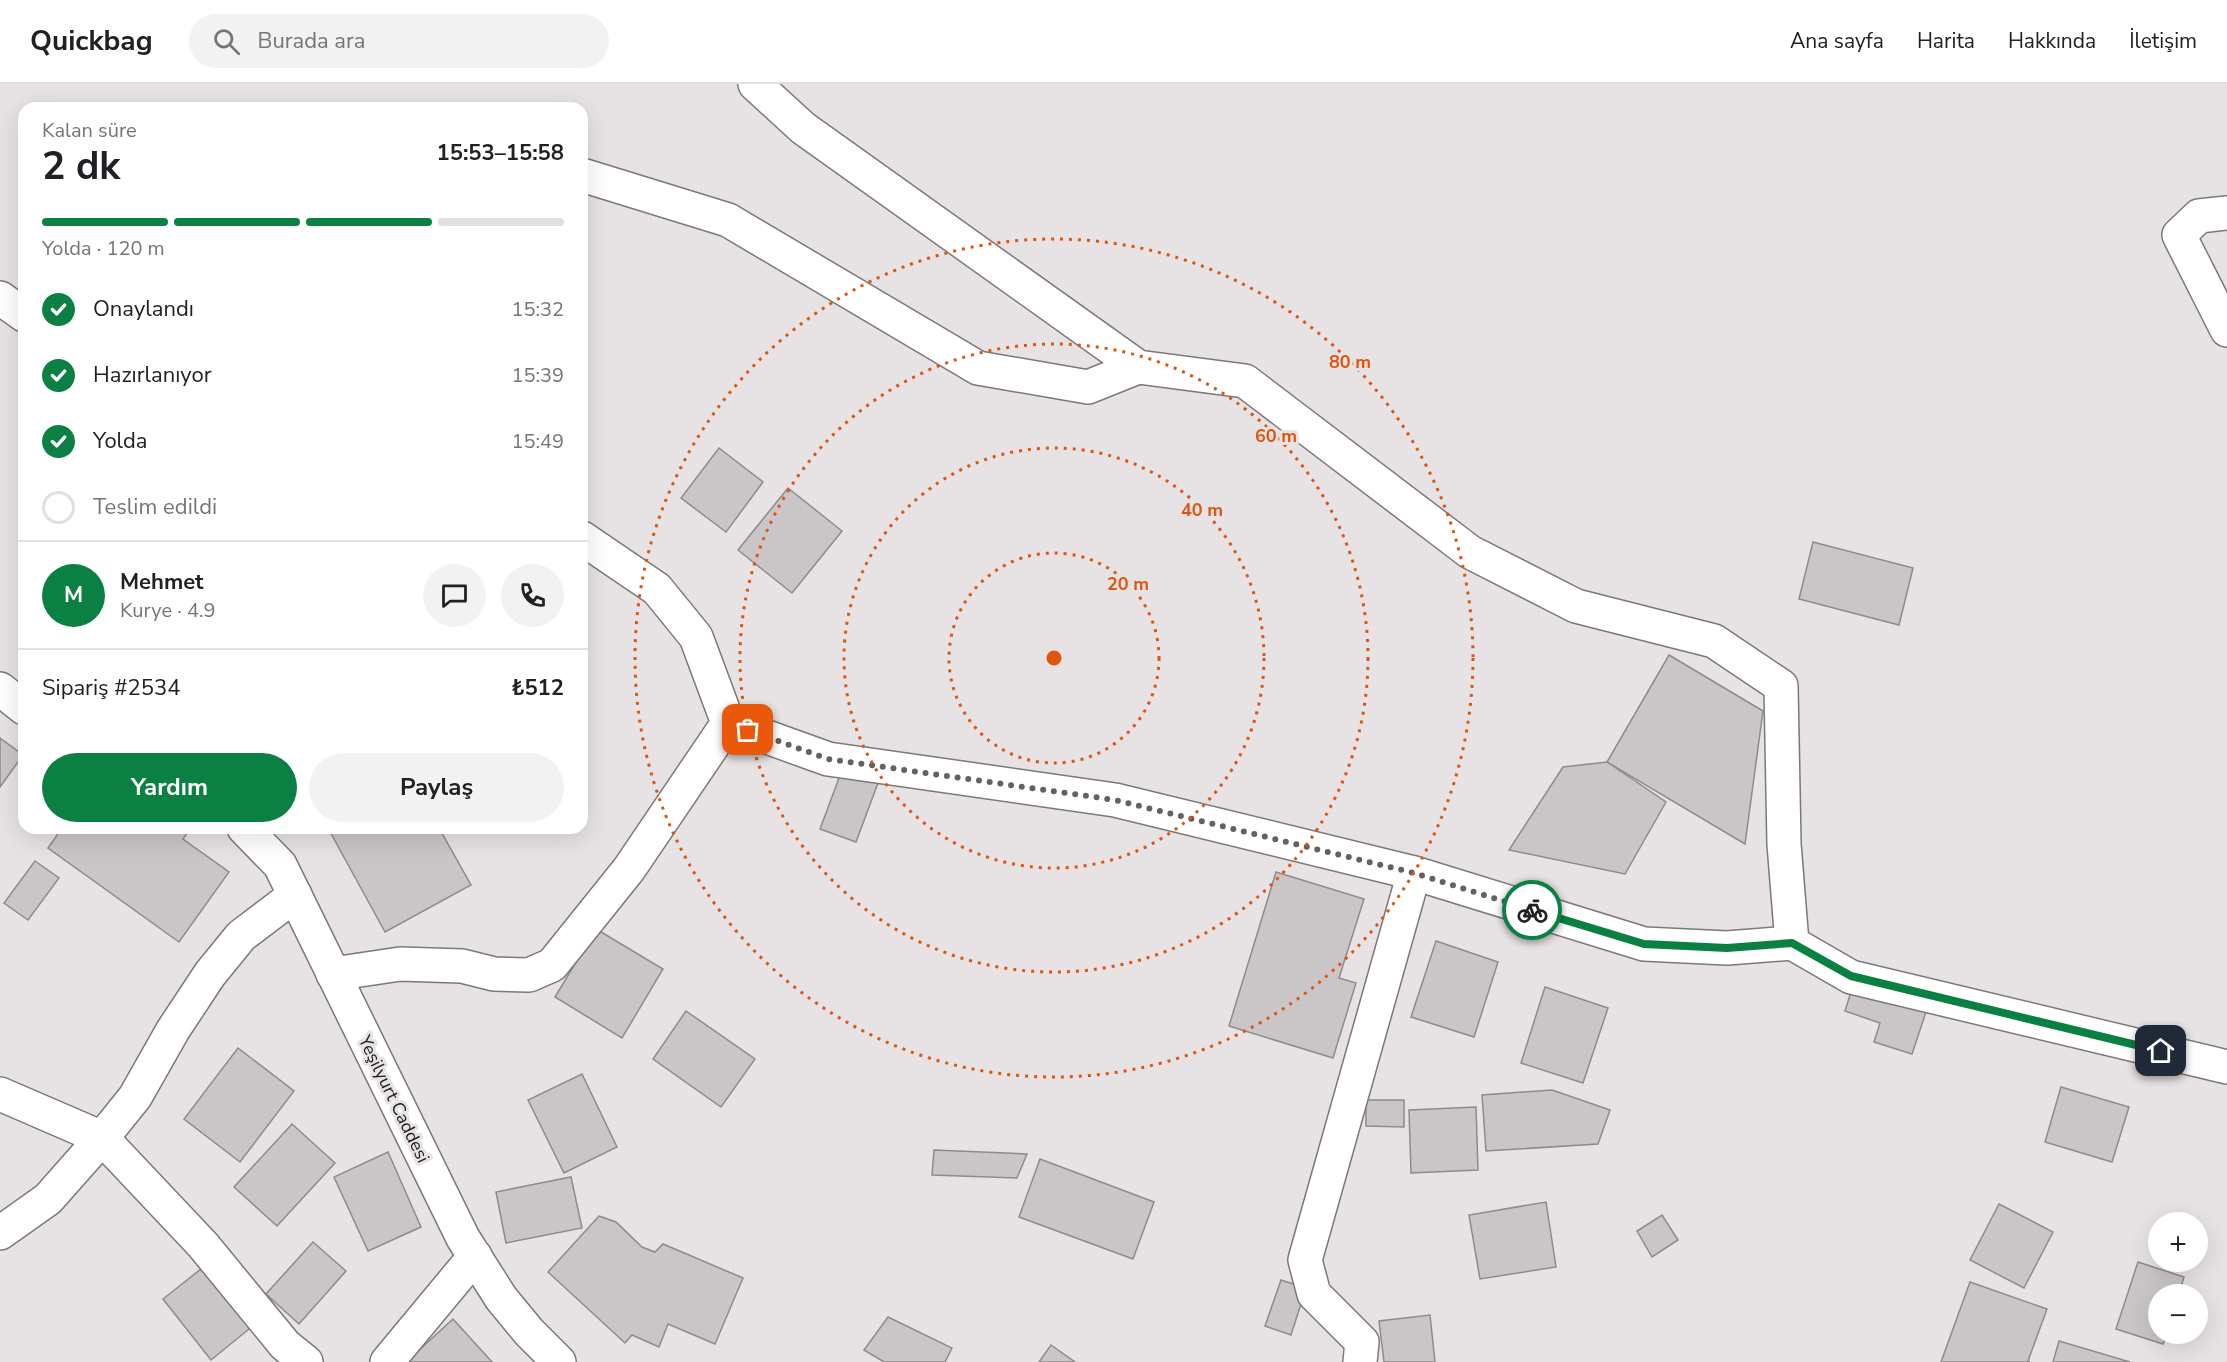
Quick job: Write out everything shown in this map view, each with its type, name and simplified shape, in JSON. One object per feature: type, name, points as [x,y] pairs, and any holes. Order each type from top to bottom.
[{"type":"street","points":[[755,84],[803,128],[1138,367],[1245,381],[1470,552],[1576,606],[1714,641],[1781,686],[1784,844],[1792,943]]},
{"type":"street","points":[[588,177],[728,220],[978,368],[1088,387],[1138,367]]},
{"type":"street","points":[[2227,213],[2199,216],[2179,235],[2227,330]]},
{"type":"street","points":[[0,298],[18,311]]},
{"type":"street","points":[[588,542],[657,589],[696,638],[728,723],[828,759],[1115,800],[1414,873],[1644,944],[1727,948],[1792,943],[1851,976],[2227,1067]]},
{"type":"street","points":[[0,689],[18,703]]},
{"type":"street","points":[[333,974],[400,964],[462,966],[494,974],[530,975],[552,965],[629,869],[728,723]]},
{"type":"street","name":"Yeşilyurt Caddesi","points":[[250,834],[280,866],[475,1256],[501,1298],[529,1332],[559,1362]]},
{"type":"street","points":[[1360,1362],[1362,1342],[1314,1294],[1305,1260],[1414,873]]},
{"type":"street","points":[[0,1233],[48,1198],[102,1138],[135,1097],[173,1030],[210,974],[241,936],[295,895]]},
{"type":"street","points":[[0,1094],[102,1138],[203,1245],[285,1345],[306,1362]]},
{"type":"street","points":[[387,1362],[475,1256]]},
{"type":"building","points":[[719,448],[763,482],[726,532],[681,498]]},
{"type":"building","points":[[788,488],[842,531],[792,593],[738,550]]},
{"type":"building","points":[[1813,542],[1913,568],[1899,625],[1799,599]]},
{"type":"building","points":[[1669,655],[1763,711],[1745,844],[1607,762]]},
{"type":"building","points":[[0,738],[18,751],[18,762],[0,787]]},
{"type":"building","points":[[1607,762],[1666,802],[1625,874],[1509,850],[1563,767]]},
{"type":"building","points":[[842,770],[878,783],[856,842],[820,829]]},
{"type":"building","points":[[58,834],[186,834],[183,839],[229,872],[179,942],[48,848]]},
{"type":"building","points":[[331,834],[442,834],[471,885],[385,932]]},
{"type":"building","points":[[35,861],[59,878],[28,920],[4,903]]},
{"type":"building","points":[[1276,872],[1364,899],[1339,978],[1356,983],[1333,1058],[1229,1026]]},
{"type":"building","points":[[596,929],[663,969],[622,1038],[555,997]]},
{"type":"building","points":[[1436,941],[1498,962],[1474,1037],[1411,1017]]},
{"type":"building","points":[[1854,982],[1928,1006],[1912,1054],[1874,1042],[1880,1023],[1845,1011]]},
{"type":"building","points":[[1545,987],[1608,1008],[1583,1083],[1521,1063]]},
{"type":"building","points":[[686,1011],[755,1059],[721,1107],[653,1059]]},
{"type":"building","points":[[238,1048],[294,1091],[240,1162],[184,1119]]},
{"type":"building","points":[[582,1074],[617,1147],[564,1173],[528,1100]]},
{"type":"building","points":[[2061,1087],[2129,1107],[2112,1162],[2045,1142]]},
{"type":"building","points":[[1552,1090],[1610,1110],[1598,1144],[1486,1151],[1482,1095]]},
{"type":"building","points":[[1366,1100],[1404,1100],[1404,1127],[1366,1126]]},
{"type":"building","points":[[1476,1107],[1478,1170],[1411,1173],[1409,1110]]},
{"type":"building","points":[[292,1124],[335,1163],[277,1226],[234,1187]]},
{"type":"building","points":[[934,1150],[1027,1154],[1017,1178],[932,1175]]},
{"type":"building","points":[[388,1152],[421,1227],[368,1251],[334,1177]]},
{"type":"building","points":[[1040,1159],[1154,1202],[1133,1259],[1019,1217]]},
{"type":"building","points":[[571,1177],[582,1228],[506,1243],[496,1192]]},
{"type":"building","points":[[1546,1202],[1556,1267],[1480,1279],[1469,1215]]},
{"type":"building","points":[[1999,1204],[2053,1232],[2024,1288],[1970,1260]]},
{"type":"building","points":[[1662,1215],[1678,1240],[1652,1257],[1637,1231]]},
{"type":"building","points":[[599,1216],[616,1222],[642,1247],[655,1252],[663,1244],[743,1278],[715,1344],[668,1324],[659,1347],[632,1335],[625,1343],[548,1272]]},
{"type":"building","points":[[313,1242],[346,1271],[299,1324],[266,1294]]},
{"type":"building","points":[[2138,1262],[2148,1265],[2148,1272],[2169,1272],[2184,1277],[2182,1284],[2148,1284],[2148,1339],[2116,1329]]},
{"type":"building","points":[[206,1265],[254,1325],[211,1360],[163,1299]]},
{"type":"building","points":[[1281,1280],[1306,1288],[1291,1335],[1265,1326]]},
{"type":"building","points":[[1970,1282],[2047,1309],[2028,1361],[2030,1362],[1941,1362]]},
{"type":"building","points":[[1430,1315],[1435,1362],[1384,1362],[1379,1321]]},
{"type":"building","points":[[888,1317],[952,1348],[945,1362],[884,1362],[864,1350]]},
{"type":"building","points":[[453,1319],[492,1362],[406,1362]]},
{"type":"building","points":[[2059,1341],[2130,1362],[2053,1362]]},
{"type":"building","points":[[1051,1345],[1075,1362],[1039,1362]]},
{"type":"way so far","points":[[748,730],[828,759],[1115,800],[1414,873],[1532,910]]},
{"type":"route","points":[[1532,910],[1644,944],[1727,948],[1792,943],[1851,976],[2161,1051]]}]
